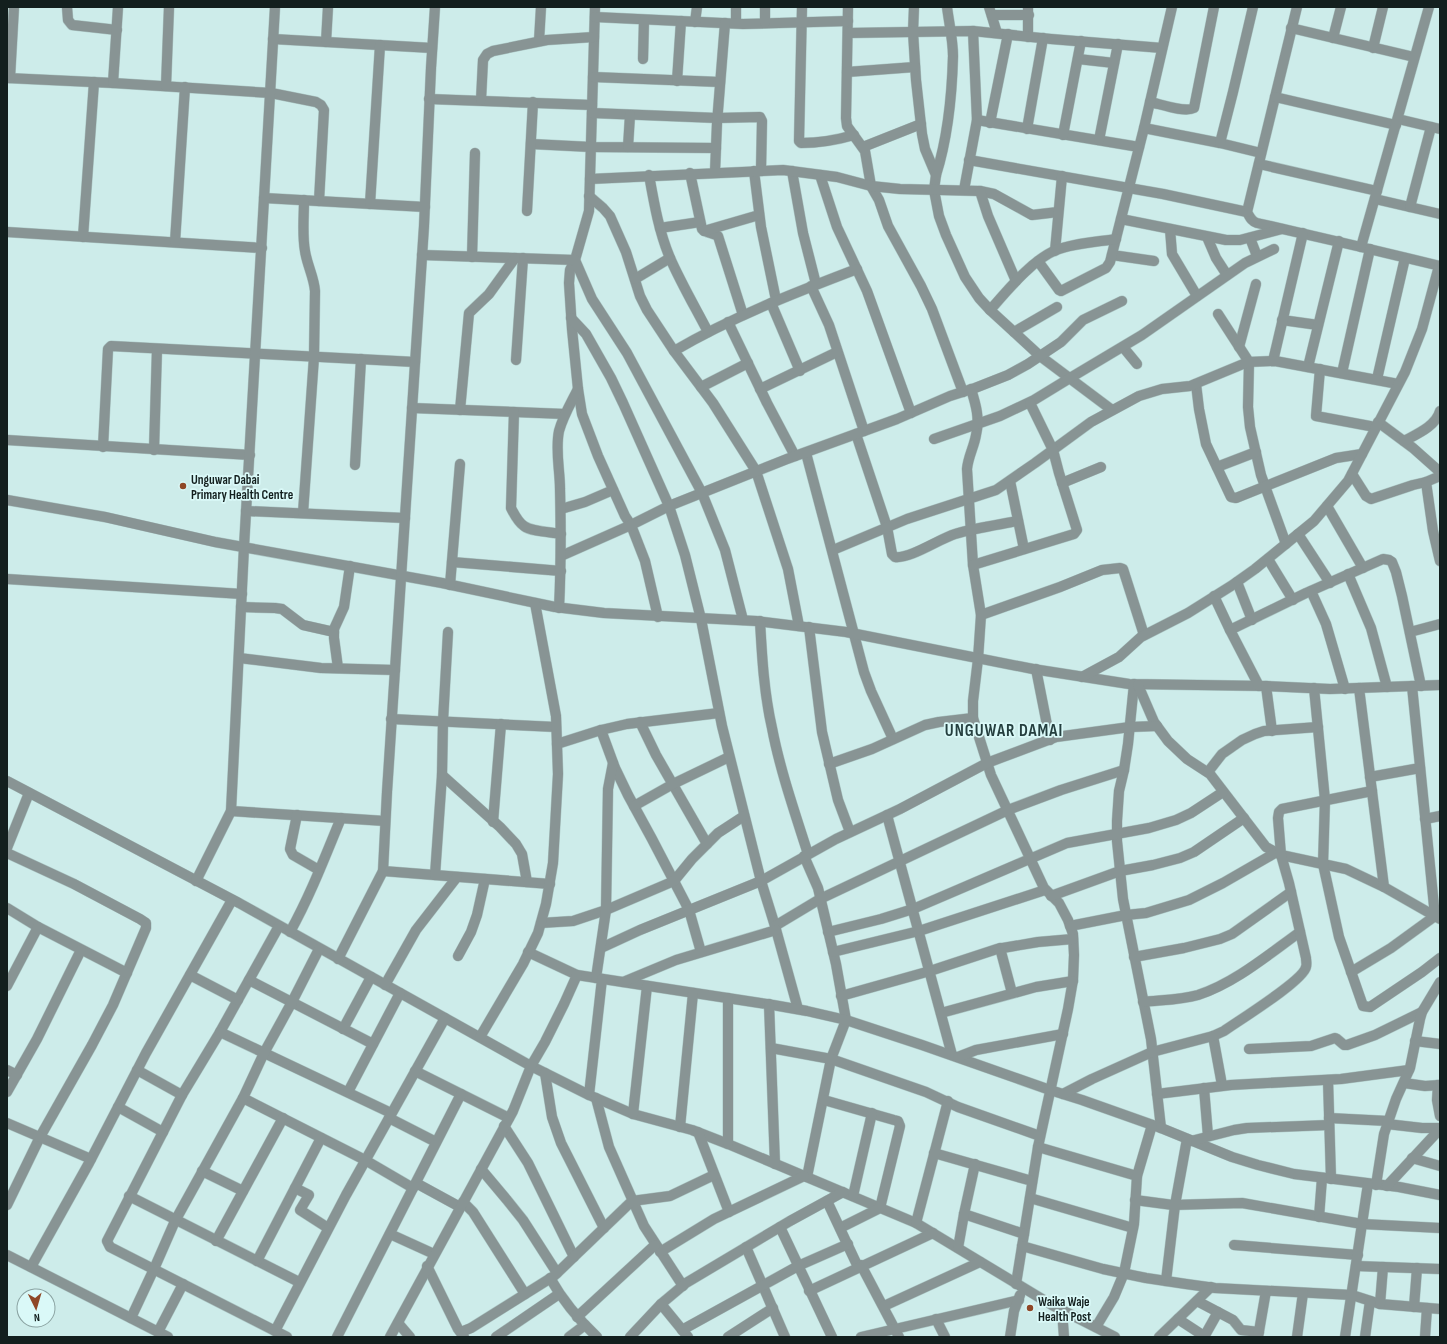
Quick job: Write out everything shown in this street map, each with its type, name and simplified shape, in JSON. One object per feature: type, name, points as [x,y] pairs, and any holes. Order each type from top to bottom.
[{"type":"street","points":[[14,7],[8,78],[271,93],[316,102],[321,105],[324,110],[319,201]]},
{"type":"street","points":[[67,7],[68,20],[72,25],[117,30]]},
{"type":"street","points":[[113,83],[118,7]]},
{"type":"street","points":[[166,86],[169,7]]},
{"type":"street","points":[[196,881],[231,811],[246,510],[275,7]]},
{"type":"street","points":[[326,42],[328,7]]},
{"type":"street","points":[[338,959],[383,871],[425,207],[429,99],[435,7]]},
{"type":"street","points":[[539,41],[541,7]]},
{"type":"street","points":[[695,22],[697,7]]},
{"type":"street","points":[[736,7],[736,24]]},
{"type":"street","points":[[765,7],[765,24]]},
{"type":"street","points":[[802,7],[799,143],[837,140],[854,135]]},
{"type":"street","points":[[848,7],[847,126],[865,151],[871,186],[879,200],[888,226],[921,286],[967,390],[978,409],[976,435],[968,462],[971,530],[981,615],[973,701],[973,718],[987,763],[1008,810],[1048,893],[1063,909],[1070,926],[1073,940],[1073,981],[1038,1147],[1022,1246],[1019,1300],[1014,1311],[1010,1337]]},
{"type":"street","points":[[914,7],[913,32],[915,67],[921,124],[925,149],[936,175]]},
{"type":"street","points":[[947,7],[953,55],[950,103],[943,153],[936,175],[934,190],[939,216],[946,235],[965,277],[979,298],[990,310],[1040,356],[1112,410]]},
{"type":"street","points":[[1038,261],[1058,290],[1061,291],[1106,268],[1110,262],[1144,128],[1172,7]]},
{"type":"street","points":[[1150,102],[1183,110],[1192,110],[1194,108],[1214,7]]},
{"type":"street","points":[[1220,143],[1234,92],[1253,7]]},
{"type":"street","points":[[1247,212],[1296,7]]},
{"type":"street","points":[[1333,38],[1341,7]]},
{"type":"street","points":[[1373,48],[1383,7]]},
{"type":"street","points":[[1342,373],[1376,195],[1429,7]]},
{"type":"street","points":[[997,33],[990,11],[1028,11],[1028,37]]},
{"type":"street","points":[[658,617],[645,561],[631,526],[598,456],[582,414],[578,389],[569,283],[570,270],[589,211],[595,12],[644,20],[736,24],[848,21]]},
{"type":"street","points":[[643,59],[644,20]]},
{"type":"street","points":[[677,81],[681,21]]},
{"type":"street","points":[[715,172],[717,118],[724,23]]},
{"type":"street","points":[[1291,28],[1414,57]]},
{"type":"street","points":[[848,33],[973,31],[1162,48]]},
{"type":"street","points":[[964,190],[976,120],[973,31]]},
{"type":"street","points":[[990,123],[1008,34]]},
{"type":"street","points":[[481,100],[483,60],[487,54],[493,50],[539,41],[594,37]]},
{"type":"street","points":[[1027,129],[1043,38]]},
{"type":"street","points":[[273,39],[432,48]]},
{"type":"street","points":[[1063,135],[1081,41]]},
{"type":"street","points":[[1099,140],[1118,44]]},
{"type":"street","points":[[370,204],[380,45]]},
{"type":"street","points":[[1078,59],[1114,63]]},
{"type":"street","points":[[847,72],[915,67]]},
{"type":"street","points":[[593,77],[720,82]]},
{"type":"street","points":[[83,237],[94,82]]},
{"type":"street","points":[[175,242],[185,87]]},
{"type":"street","points":[[1275,97],[1397,122],[1436,128],[1410,207]]},
{"type":"street","points":[[429,99],[532,102],[630,115],[761,118],[758,170],[760,215],[774,302],[800,370]]},
{"type":"street","points":[[527,211],[532,102]]},
{"type":"street","points":[[628,147],[630,115]]},
{"type":"street","points":[[976,120],[1139,147]]},
{"type":"street","points":[[863,147],[921,124]]},
{"type":"street","points":[[1144,128],[1220,143],[1261,153]]},
{"type":"street","points":[[530,144],[591,147],[716,148]]},
{"type":"street","points":[[472,257],[475,153]]},
{"type":"street","points":[[969,160],[1163,194],[1247,212],[1253,221],[1439,266],[1422,329],[1398,384],[1348,481],[1314,521],[1268,559],[1236,582],[1188,613],[1144,635],[1119,657],[1082,677]]},
{"type":"street","points":[[1259,164],[1376,195],[1410,207],[1440,214]]},
{"type":"street","points":[[590,179],[758,170],[792,171],[850,180],[871,186],[980,191],[994,194],[1032,215],[1058,212]]},
{"type":"street","points":[[792,171],[814,285],[837,352],[887,527],[892,554],[895,558],[898,558],[916,552],[955,534],[1018,520]]},
{"type":"street","points":[[690,173],[702,227],[718,236],[744,315]]},
{"type":"street","points":[[649,175],[660,228],[670,258],[708,332]]},
{"type":"street","points":[[820,175],[838,227],[867,291],[911,413]]},
{"type":"street","points":[[1055,251],[1062,176]]},
{"type":"street","points":[[980,191],[988,216],[1016,281]]},
{"type":"street","points":[[590,196],[610,216],[626,252],[640,296],[647,310],[674,351],[713,403],[756,471],[786,563],[804,627],[829,764],[838,800],[850,832]]},
{"type":"street","points":[[264,198],[425,207]]},
{"type":"street","points":[[303,513],[314,357],[314,281],[305,252],[304,200]]},
{"type":"street","points":[[660,228],[702,227],[760,215]]},
{"type":"street","points":[[1121,219],[1226,240],[1240,240],[1284,229]]},
{"type":"street","points":[[1170,229],[1172,254],[1197,296]]},
{"type":"street","points":[[7,232],[262,248]]},
{"type":"street","points":[[1273,361],[1303,233]]},
{"type":"street","points":[[1207,237],[1216,258],[1227,275]]},
{"type":"street","points":[[990,310],[1016,281],[1038,261],[1055,251],[1080,244],[1116,238]]},
{"type":"street","points":[[1250,238],[1257,256]]},
{"type":"street","points":[[1308,366],[1339,242]]},
{"type":"street","points":[[934,439],[964,427],[978,424],[1030,403],[1161,322],[1227,275],[1257,256],[1274,249]]},
{"type":"street","points":[[422,255],[574,260]]},
{"type":"street","points":[[1112,255],[1154,261]]},
{"type":"street","points":[[516,360],[519,258]]},
{"type":"street","points":[[460,410],[469,313],[490,294],[519,258]]},
{"type":"street","points":[[635,279],[670,258]]},
{"type":"street","points":[[1377,379],[1405,258]]},
{"type":"street","points":[[574,260],[592,299],[627,353],[702,492],[725,550],[743,620]]},
{"type":"street","points":[[674,351],[728,322],[814,285],[857,269]]},
{"type":"street","points":[[1239,347],[1256,284]]},
{"type":"street","points":[[561,556],[631,526],[669,506],[702,492],[1008,375],[1067,338],[1083,320],[1122,301]]},
{"type":"street","points":[[1014,332],[1057,307]]},
{"type":"street","points":[[1218,314],[1249,362],[1248,407],[1250,427],[1265,486],[1286,544]]},
{"type":"street","points":[[571,318],[586,334],[611,378],[669,506],[685,555],[701,618],[719,713],[744,816],[798,1009]]},
{"type":"street","points":[[1282,320],[1318,326]]},
{"type":"street","points":[[728,322],[760,389],[795,456]]},
{"type":"street","points":[[103,447],[108,348],[111,346],[415,362]]},
{"type":"street","points":[[1123,346],[1138,364]]},
{"type":"street","points":[[154,450],[157,349]]},
{"type":"street","points":[[760,389],[837,352]]},
{"type":"street","points":[[356,465],[361,359]]},
{"type":"street","points":[[833,550],[907,519],[996,490],[1091,422],[1139,396],[1162,389],[1190,386],[1249,362],[1273,361],[1308,366],[1398,384]]},
{"type":"street","points":[[701,387],[748,363]]},
{"type":"street","points":[[1320,369],[1316,416],[1377,425],[1404,441],[1440,472],[1426,482],[1374,498],[1369,498],[1352,474]]},
{"type":"street","points":[[1196,384],[1203,434],[1206,444],[1231,498],[1236,498],[1336,458],[1362,454]]},
{"type":"street","points":[[559,608],[561,571],[561,509],[558,442],[566,414],[578,389]]},
{"type":"street","points":[[974,565],[1077,532],[1077,527],[1062,483],[1053,450],[1030,403]]},
{"type":"street","points":[[412,408],[566,414]]},
{"type":"street","points":[[514,412],[511,508],[524,526],[532,530],[561,534]]},
{"type":"street","points":[[1404,441],[1423,431],[1434,422],[1439,416],[1440,412]]},
{"type":"street","points":[[7,440],[250,455]]},
{"type":"street","points":[[1217,468],[1256,452]]},
{"type":"street","points":[[806,453],[855,633],[864,672],[893,739]]},
{"type":"street","points":[[450,585],[460,464]]},
{"type":"street","points":[[1062,483],[1101,467]]},
{"type":"street","points":[[1010,481],[1024,549]]},
{"type":"street","points":[[1426,482],[1436,530],[1440,561]]},
{"type":"street","points":[[561,509],[585,502],[613,490]]},
{"type":"street","points":[[7,500],[105,517],[188,536],[450,585],[559,608],[658,617],[760,621],[855,633],[978,659],[1136,685],[1263,686],[1345,689],[1440,685]]},
{"type":"street","points":[[1327,506],[1363,568]]},
{"type":"street","points":[[246,510],[405,518]]},
{"type":"street","points":[[1298,534],[1330,583]]},
{"type":"street","points":[[1268,559],[1293,600]]},
{"type":"street","points":[[1230,630],[1311,591],[1383,559],[1392,562],[1402,596],[1410,632],[1417,686],[1420,768],[1437,918]]},
{"type":"street","points":[[452,562],[561,571]]},
{"type":"street","points":[[338,668],[334,632],[344,607],[350,566]]},
{"type":"street","points":[[981,615],[1060,587],[1102,570],[1120,568],[1123,569],[1144,635]]},
{"type":"street","points":[[1348,574],[1372,628],[1387,687]]},
{"type":"street","points":[[7,579],[242,594]]},
{"type":"street","points":[[1236,582],[1252,620]]},
{"type":"street","points":[[1311,591],[1326,624],[1345,689]]},
{"type":"street","points":[[1214,596],[1230,630],[1263,686],[1272,731]]},
{"type":"street","points":[[480,1037],[538,933],[546,904],[553,863],[558,774],[556,727],[551,689],[535,603]]},
{"type":"street","points":[[241,607],[282,609],[303,626],[334,632]]},
{"type":"street","points":[[760,621],[764,675],[772,728],[791,802],[816,884],[833,952],[846,1020],[831,1059],[824,1100],[806,1176]]},
{"type":"street","points":[[1410,632],[1440,624]]},
{"type":"street","points":[[435,875],[442,775],[443,722],[448,632]]},
{"type":"street","points":[[239,658],[286,665],[395,670]]},
{"type":"street","points":[[1036,669],[1050,740]]},
{"type":"street","points":[[1136,685],[1157,726],[1168,741],[1188,759],[1208,772],[1266,847],[1278,854],[1346,869],[1384,887],[1437,918]]},
{"type":"street","points":[[1102,1332],[1124,1273],[1133,1228],[1137,1176],[1157,1127],[1157,1094],[1152,1052],[1122,899],[1117,833],[1120,791],[1136,685]]},
{"type":"street","points":[[1314,688],[1325,800],[1323,864],[1339,937],[1363,1006],[1367,1007],[1422,972],[1440,958]]},
{"type":"street","points":[[1359,688],[1384,887]]},
{"type":"street","points":[[557,744],[601,730],[640,722],[719,713]]},
{"type":"street","points":[[829,764],[872,749],[925,725],[973,718]]},
{"type":"street","points":[[392,719],[556,727]]},
{"type":"street","points":[[640,722],[656,755],[707,844]]},
{"type":"street","points":[[494,822],[501,724]]},
{"type":"street","points":[[601,948],[640,930],[761,881],[850,832],[887,815],[987,763],[1050,740],[1072,734],[1130,727],[1157,726]]},
{"type":"street","points":[[1208,772],[1218,757],[1242,740],[1255,734],[1264,731],[1318,727]]},
{"type":"street","points":[[601,730],[613,763],[634,806],[690,910],[701,952]]},
{"type":"street","points":[[634,806],[673,784],[730,756]]},
{"type":"street","points":[[613,763],[608,789],[606,910],[601,948],[592,1096],[609,1148],[632,1201],[644,1226],[683,1286]]},
{"type":"street","points":[[1370,777],[1420,768]]},
{"type":"street","points":[[622,982],[676,960],[776,928],[820,900],[1008,810],[1061,790],[1124,770]]},
{"type":"street","points":[[442,775],[516,844],[522,854],[527,882]]},
{"type":"street","points":[[7,781],[232,900],[544,1073],[633,1114],[698,1132],[916,1223],[1020,1286],[1102,1332],[1115,1337]]},
{"type":"street","points":[[1063,1094],[1152,1052],[1213,1036],[1224,1031],[1284,990],[1302,974],[1306,967],[1300,932],[1291,892],[1278,854],[1279,812],[1282,809],[1372,791]]},
{"type":"street","points":[[7,848],[29,792]]},
{"type":"street","points":[[828,932],[881,919],[913,909],[1067,843],[1149,828],[1176,820],[1191,813],[1224,792]]},
{"type":"street","points":[[231,811],[385,821]]},
{"type":"street","points":[[297,815],[290,853],[319,870]]},
{"type":"street","points":[[887,815],[941,1013],[955,1056]]},
{"type":"street","points":[[540,924],[573,920],[606,910],[674,881],[718,833],[744,816]]},
{"type":"street","points":[[1426,819],[1440,816]]},
{"type":"street","points":[[290,932],[300,913],[341,818]]},
{"type":"street","points":[[833,952],[919,930],[1120,871],[1153,865],[1187,855],[1194,852],[1244,818]]},
{"type":"street","points":[[7,853],[74,884],[146,923],[146,928],[113,1004],[92,1045],[11,1188],[7,1205]]},
{"type":"street","points":[[1070,926],[1126,915],[1146,913],[1189,900],[1278,854]]},
{"type":"street","points":[[383,871],[550,884]]},
{"type":"street","points":[[385,985],[416,930],[457,877]]},
{"type":"street","points":[[458,956],[471,932],[477,915],[485,879]]},
{"type":"street","points":[[1134,957],[1184,948],[1220,939],[1232,934],[1291,892]]},
{"type":"street","points":[[31,1267],[91,1159],[137,1070],[232,900]]},
{"type":"street","points":[[7,908],[38,927],[127,973]]},
{"type":"street","points":[[1351,972],[1437,918]]},
{"type":"street","points":[[279,926],[220,1032],[182,1095],[107,1241],[110,1247],[287,1337]]},
{"type":"street","points":[[7,986],[38,927]]},
{"type":"street","points":[[1143,1002],[1198,995],[1224,983],[1246,970],[1300,932]]},
{"type":"street","points":[[841,996],[930,971],[1000,948],[1038,942],[1073,940]]},
{"type":"street","points":[[131,1318],[175,1220],[243,1098],[264,1053],[319,948]]},
{"type":"street","points":[[1000,948],[1012,994]]},
{"type":"street","points":[[7,1092],[37,1039],[81,950]]},
{"type":"street","points":[[528,952],[577,975],[769,1004],[846,1020],[955,1056],[1157,1127],[1232,1157],[1258,1165],[1294,1174],[1387,1186],[1440,1195]]},
{"type":"street","points":[[190,975],[238,1000]]},
{"type":"street","points":[[390,1337],[427,1266],[507,1122],[531,1066],[545,1042],[577,975]]},
{"type":"street","points":[[343,1028],[371,977]]},
{"type":"street","points":[[249,980],[373,1044]]},
{"type":"street","points":[[941,1013],[1036,987],[1073,981]]},
{"type":"street","points":[[1345,1337],[1362,1224],[1382,1143],[1388,1122],[1409,1070],[1422,1012],[1440,982]]},
{"type":"street","points":[[633,1114],[647,986]]},
{"type":"street","points":[[348,1092],[400,993]]},
{"type":"street","points":[[680,1127],[692,993]]},
{"type":"street","points":[[728,998],[728,1144]]},
{"type":"street","points":[[769,1004],[775,1164]]},
{"type":"street","points":[[1249,1049],[1311,1046],[1335,1038],[1344,1045],[1347,1045],[1375,1036],[1422,1012]]},
{"type":"street","points":[[275,1331],[328,1228],[445,1018]]},
{"type":"street","points":[[220,1032],[348,1092],[436,1142]]},
{"type":"street","points":[[955,1056],[976,1050],[1063,1034]]},
{"type":"street","points":[[1213,1036],[1222,1085]]},
{"type":"street","points":[[1415,1041],[1440,1044]]},
{"type":"street","points":[[771,1048],[831,1059],[926,1092],[958,1107],[1040,1136]]},
{"type":"street","points":[[7,1070],[17,1075]]},
{"type":"street","points":[[137,1070],[182,1095]]},
{"type":"street","points":[[1157,1094],[1222,1085],[1328,1080],[1409,1070]]},
{"type":"street","points":[[415,1071],[461,1094],[507,1122],[574,1257]]},
{"type":"street","points":[[544,1073],[552,1117],[561,1143],[604,1228]]},
{"type":"street","points":[[1319,1217],[1327,1178],[1329,1121],[1328,1080]]},
{"type":"street","points":[[1404,1083],[1425,1086],[1439,1085],[1437,1100],[1440,1116]]},
{"type":"street","points":[[1204,1088],[1208,1136]]},
{"type":"street","points":[[337,1337],[461,1094]]},
{"type":"street","points":[[243,1098],[414,1186],[461,1205],[473,1212],[525,1294]]},
{"type":"street","points":[[824,1100],[898,1121],[900,1126],[880,1208],[840,1228]]},
{"type":"street","points":[[916,1223],[948,1102]]},
{"type":"street","points":[[118,1107],[163,1132]]},
{"type":"street","points":[[853,1196],[872,1113]]},
{"type":"street","points":[[216,1241],[284,1118]]},
{"type":"street","points":[[1189,1140],[1247,1128],[1329,1121],[1388,1122],[1422,1128],[1440,1128]]},
{"type":"street","points":[[7,1123],[91,1159]]},
{"type":"street","points":[[1387,1186],[1440,1128]]},
{"type":"street","points":[[698,1132],[729,1212]]},
{"type":"street","points":[[257,1261],[321,1138]]},
{"type":"street","points":[[1166,1281],[1175,1205],[1189,1140]]},
{"type":"street","points":[[1038,1147],[1137,1176]]},
{"type":"street","points":[[934,1153],[1032,1181]]},
{"type":"street","points":[[1412,1158],[1440,1166]]},
{"type":"street","points":[[958,1248],[964,1214],[976,1164]]},
{"type":"street","points":[[481,1169],[522,1220],[554,1276],[559,1294],[584,1325],[597,1337]]},
{"type":"street","points":[[202,1171],[243,1191]]},
{"type":"street","points":[[427,1266],[458,1329],[463,1335],[471,1328],[554,1276],[632,1201],[670,1196],[714,1175]]},
{"type":"street","points":[[577,1317],[658,1248],[729,1212],[806,1176]]},
{"type":"street","points":[[295,1188],[309,1195],[300,1210],[328,1228]]},
{"type":"street","points":[[630,1337],[661,1304],[683,1286],[780,1227],[843,1192]]},
{"type":"street","points":[[129,1196],[300,1282]]},
{"type":"street","points":[[1030,1198],[1133,1228]]},
{"type":"street","points":[[827,1200],[848,1244],[884,1306],[897,1333]]},
{"type":"street","points":[[1135,1200],[1175,1205],[1242,1203],[1362,1224],[1440,1228]]},
{"type":"street","points":[[964,1214],[1024,1234]]},
{"type":"street","points":[[780,1227],[832,1337]]},
{"type":"street","points":[[809,1291],[933,1233]]},
{"type":"street","points":[[390,1234],[434,1254]]},
{"type":"street","points":[[661,1304],[685,1334],[798,1266],[848,1244]]},
{"type":"street","points":[[1022,1246],[1124,1273],[1166,1281],[1211,1287],[1352,1295],[1380,1304],[1440,1309]]},
{"type":"street","points":[[1234,1246],[1358,1255]]},
{"type":"street","points":[[746,1247],[785,1337]]},
{"type":"street","points":[[7,1255],[168,1337]]},
{"type":"street","points":[[884,1306],[980,1262]]},
{"type":"street","points":[[1356,1266],[1440,1269]]},
{"type":"street","points":[[1380,1304],[1383,1267]]},
{"type":"street","points":[[1414,1307],[1417,1268]]},
{"type":"street","points":[[158,1332],[183,1284]]},
{"type":"street","points":[[1159,1337],[1211,1287]]},
{"type":"street","points":[[1197,1301],[1233,1320],[1241,1330],[1259,1335],[1266,1290]]},
{"type":"street","points":[[1297,1337],[1303,1293]]},
{"type":"street","points":[[496,1337],[559,1294]]},
{"type":"street","points":[[864,1336],[897,1333],[936,1319],[1019,1300]]},
{"type":"street","points":[[1365,1337],[1370,1301]]},
{"type":"street","points":[[728,1337],[772,1308]]},
{"type":"street","points":[[1426,1337],[1427,1308]]},
{"type":"street","points":[[1062,1310],[1064,1337]]},
{"type":"street","points":[[1178,1319],[1204,1336],[1218,1312]]},
{"type":"street","points":[[936,1319],[945,1337]]},
{"type":"street","points":[[398,1322],[410,1337]]},
{"type":"street","points":[[570,1337],[584,1325]]},
{"type":"place","name":"Unguwar Dabai Primary Health Centre","points":[[183,486]]},
{"type":"place","name":"Waika Waje Health Post","points":[[1030,1308]]},
{"type":"district","name":"UNGUWAR DAMAI","points":[[1004,730]]}]
